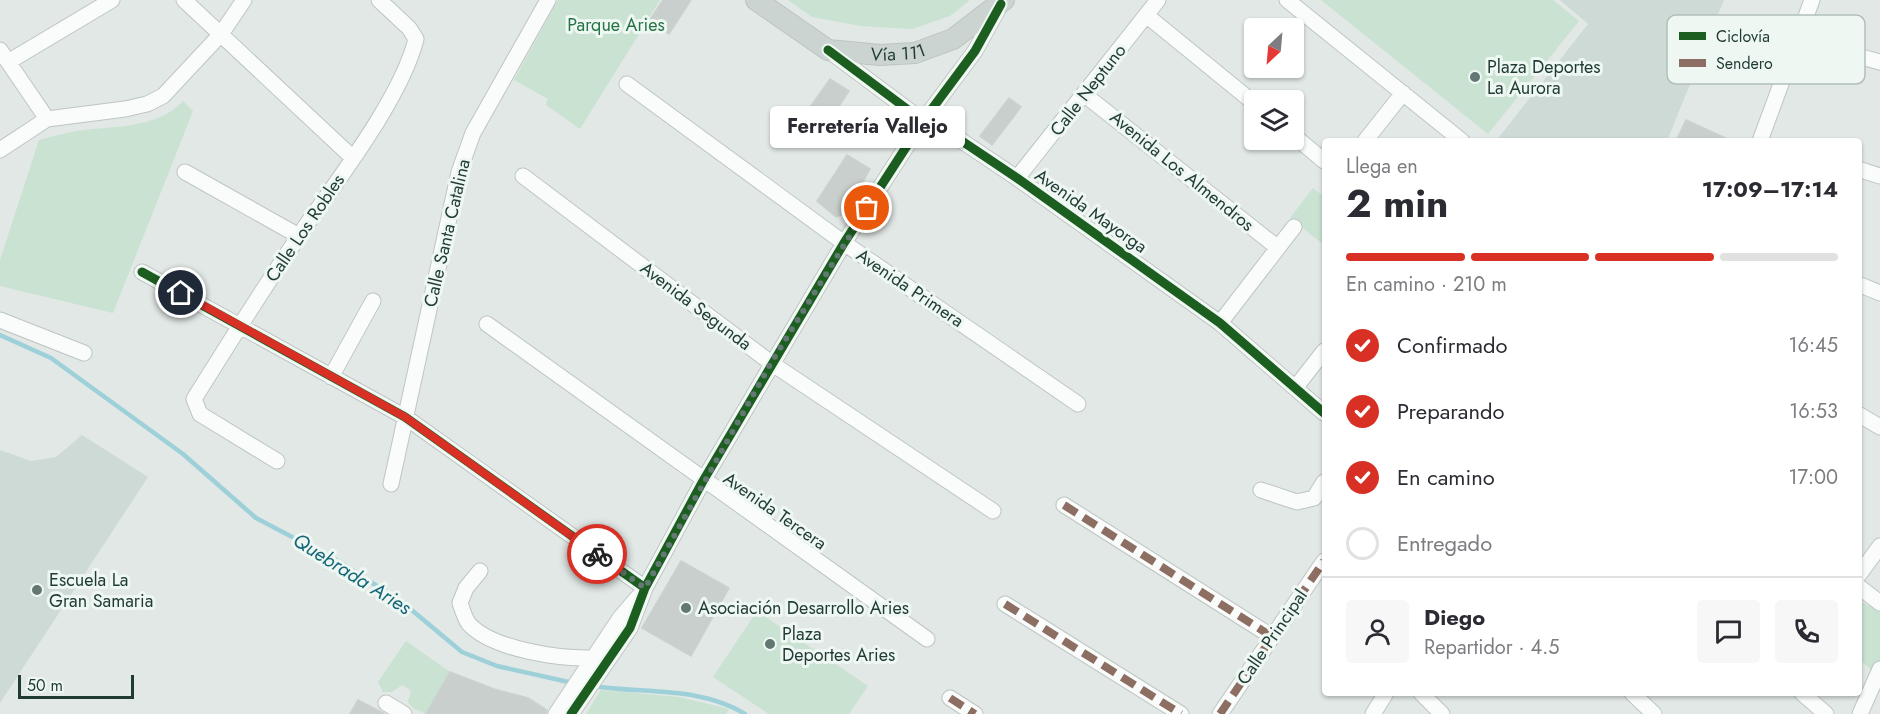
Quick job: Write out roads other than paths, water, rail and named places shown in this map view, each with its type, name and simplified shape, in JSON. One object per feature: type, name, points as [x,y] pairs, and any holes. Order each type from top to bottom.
[{"type":"main road","name":"Vía 111","points":[[756,0],[828,50],[880,55],[915,53],[952,39],[1002,2]]},
{"type":"street","points":[[47,119],[4,56],[112,0]]},
{"type":"street","points":[[184,0],[353,158]]},
{"type":"street","points":[[0,150],[47,119],[125,109],[147,104],[163,96],[221,34],[243,0]]},
{"type":"street","name":"Calle Los Robles","points":[[277,461],[200,414],[194,399],[239,326],[353,158],[388,101],[412,54],[416,39],[409,28],[379,0]]},
{"type":"street","name":"Calle Santa Catalina","points":[[392,484],[459,172],[473,133],[548,0]]},
{"type":"street","name":"Calle Neptuno","points":[[1017,178],[1158,0]]},
{"type":"street","points":[[1287,0],[1458,138]]},
{"type":"street","points":[[1807,15],[1812,0]]},
{"type":"street","points":[[556,714],[575,697],[590,675],[630,628],[645,588],[771,363],[844,243],[923,121],[975,51],[1002,2]]},
{"type":"street","points":[[1146,15],[1244,95]]},
{"type":"street","name":"Avenida Mayorga","points":[[828,50],[923,121],[941,127],[1017,178],[1220,323],[1322,411]]},
{"type":"street","points":[[1865,58],[1880,62]]},
{"type":"street","name":"Avenida Primera","points":[[627,84],[844,243],[1078,404]]},
{"type":"street","points":[[1766,138],[1784,84]]},
{"type":"street","points":[[1367,138],[1403,93]]},
{"type":"street","name":"Avenida Los Almendros","points":[[1085,94],[1278,248]]},
{"type":"street","points":[[1304,144],[1322,159]]},
{"type":"street","points":[[1862,170],[1880,176]]},
{"type":"street","points":[[185,172],[299,236]]},
{"type":"street","name":"Avenida Segunda","points":[[523,176],[771,363],[993,511]]},
{"type":"street","points":[[1220,323],[1294,227]]},
{"type":"street","points":[[142,272],[405,417],[645,588]]},
{"type":"street","points":[[1862,286],[1880,293]]},
{"type":"street","points":[[330,376],[373,301]]},
{"type":"street","points":[[0,320],[84,353]]},
{"type":"street","name":"Avenida Tercera","points":[[487,324],[927,639]]},
{"type":"street","points":[[1296,387],[1322,354]]},
{"type":"street","points":[[1862,416],[1880,427]]},
{"type":"street","points":[[1261,490],[1297,502],[1314,498],[1322,485]]},
{"type":"street","points":[[1064,505],[1271,636]]},
{"type":"street","points":[[1862,571],[1880,546]]},
{"type":"street","name":"Calle Principal","points":[[1220,714],[1322,564]]},
{"type":"street","points":[[480,571],[466,588],[460,603],[468,623],[482,634],[516,647],[552,655],[594,658]]},
{"type":"street","points":[[590,675],[594,658],[620,618],[645,588]]},
{"type":"street","points":[[1862,589],[1880,603]]},
{"type":"street","points":[[1005,604],[1181,714]]},
{"type":"street","points":[[1860,714],[1880,669]]},
{"type":"street","points":[[1372,714],[1384,696]]},
{"type":"street","points":[[1424,696],[1442,714]]},
{"type":"street","points":[[1635,696],[1654,714]]},
{"type":"street","points":[[1805,696],[1826,714]]},
{"type":"street","points":[[572,714],[575,697]]},
{"type":"street","points":[[950,698],[975,714]]},
{"type":"street","points":[[386,703],[404,714]]},
{"type":"waterway","name":"Quebrada Aries","points":[[0,335],[51,358],[183,454],[256,518],[338,561],[402,602],[462,652],[497,666],[573,683]]},
{"type":"waterway","name":"Quebrada Aries","points":[[593,686],[690,695],[728,705],[745,714]]},
{"type":"place","name":"Plaza Deportes La Aurora","points":[[1475,77]]},
{"type":"place","name":"Ferretería Vallejo","points":[[867,208]]},
{"type":"place","name":"Escuela La Gran Samaria","points":[[37,590]]},
{"type":"place","name":"Asociación Desarrollo Aries","points":[[686,608]]},
{"type":"place","name":"Plaza Deportes Aries","points":[[770,644]]},
{"type":"park label","name":"Parque Aries","points":[[616,25]]}]
